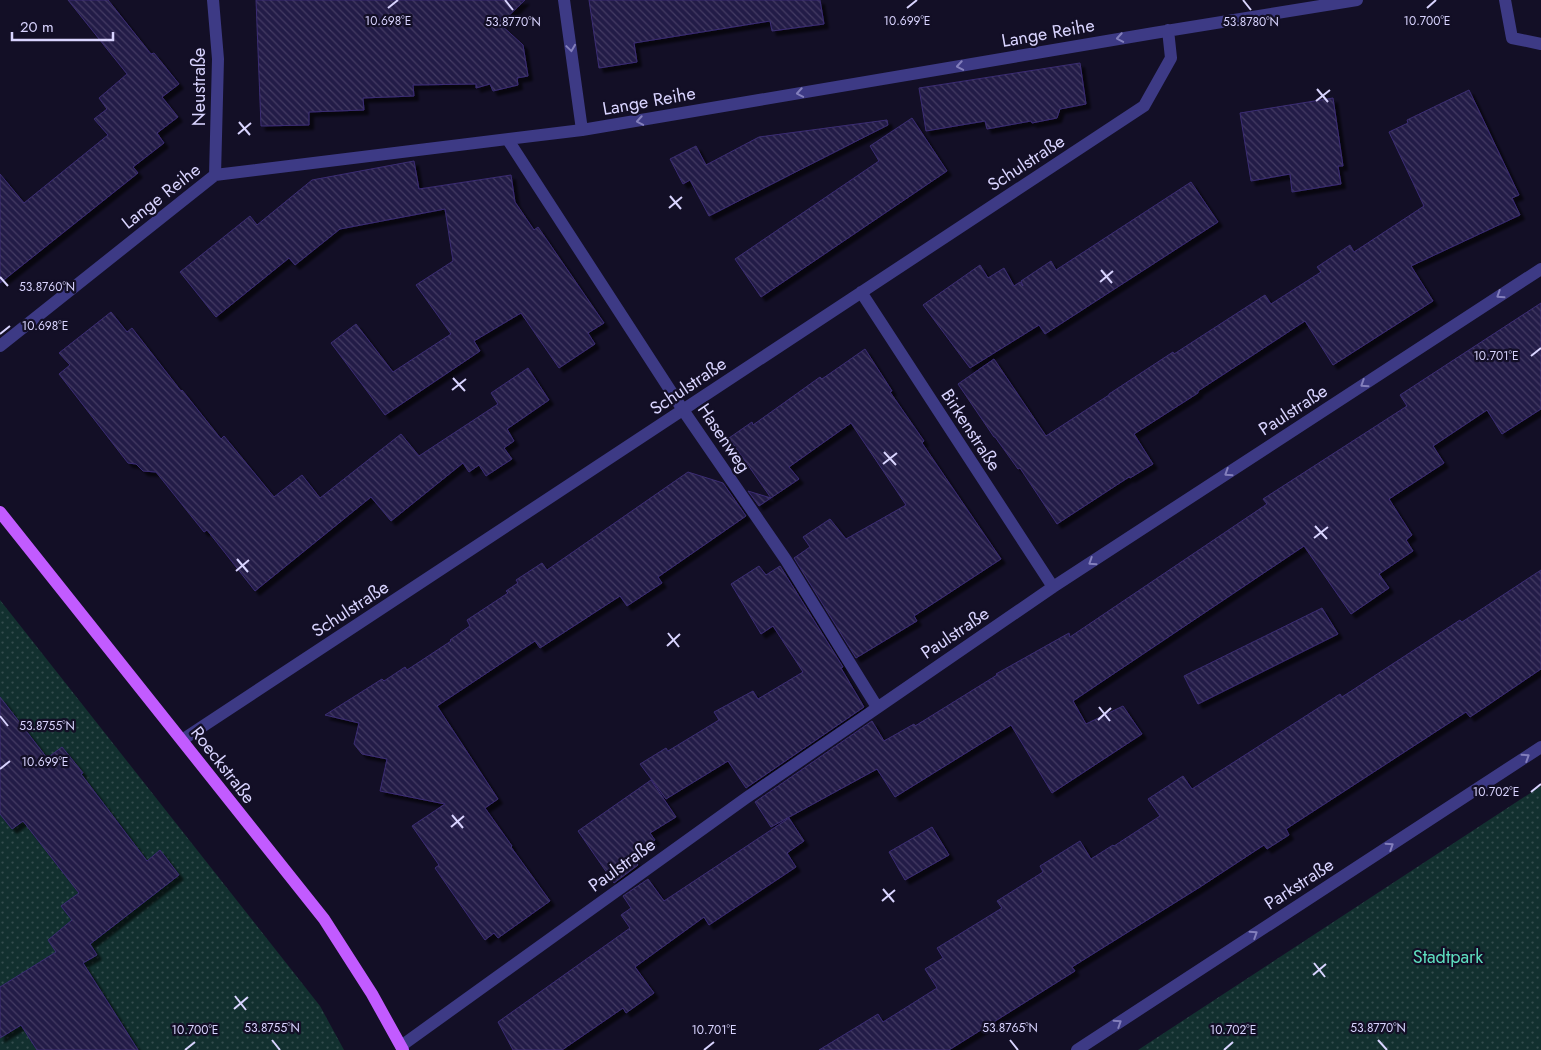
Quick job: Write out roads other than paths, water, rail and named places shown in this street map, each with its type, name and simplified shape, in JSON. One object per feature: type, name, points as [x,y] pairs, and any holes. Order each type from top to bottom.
[{"type":"main road","name":"Roeckstraße","points":[[0,512],[324,919],[372,994],[402,1048]]},
{"type":"street","name":"Neustraße","points":[[213,0],[218,58],[215,175]]},
{"type":"street","points":[[564,0],[582,130]]},
{"type":"street","name":"Lange Reihe","points":[[0,346],[215,175],[582,130],[1168,30],[1356,0]]},
{"type":"street","points":[[1505,0],[1512,38],[1541,44]]},
{"type":"street","name":"Schulstraße","points":[[182,740],[1144,106],[1171,58],[1168,30]]},
{"type":"street","name":"Hasenweg","points":[[508,140],[683,410],[786,560],[877,707]]},
{"type":"street","name":"Paulstraße","points":[[402,1048],[746,798],[877,707],[1053,587],[1541,269]]},
{"type":"street","name":"Birkenstraße","points":[[861,292],[1053,587]]},
{"type":"street","name":"Parkstraße","points":[[1077,1050],[1541,747]]},
{"type":"park label","name":"Stadtpark","points":[[1448,957]]}]
